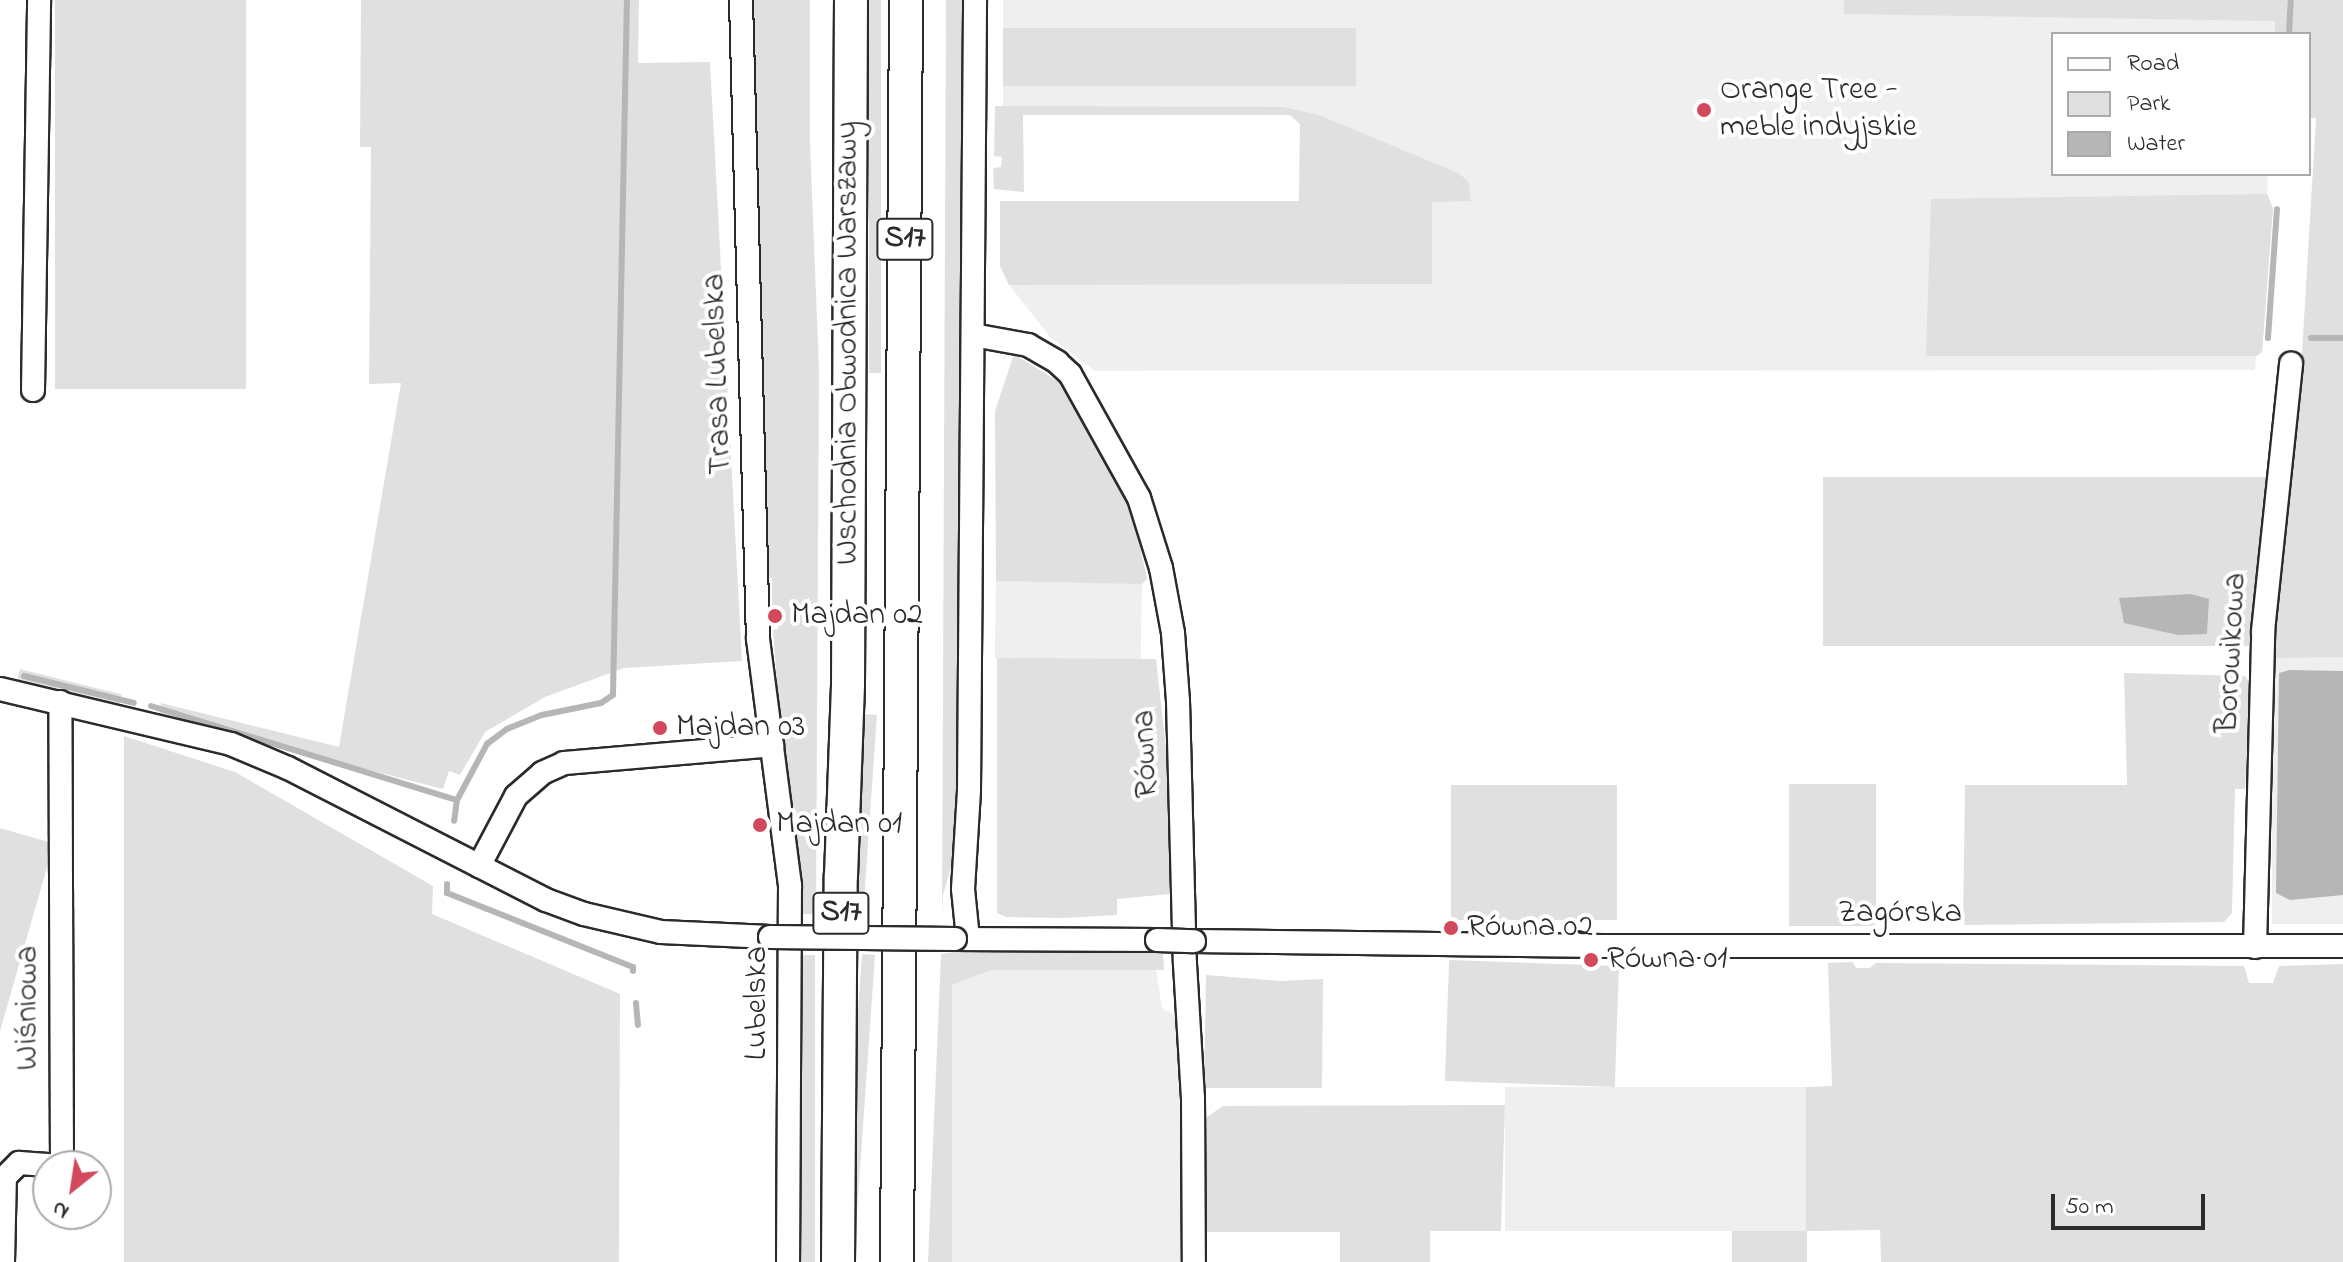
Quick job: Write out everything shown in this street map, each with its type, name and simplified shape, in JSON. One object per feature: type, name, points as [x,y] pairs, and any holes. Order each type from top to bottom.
[{"type":"highway","name":"Wschodnia Obwodnica Warszawy","points":[[838,1262],[841,876],[848,685],[851,0]]},
{"type":"highway","name":"Wschodnia Obwodnica Warszawy","points":[[897,1262],[906,0]]},
{"type":"street","points":[[33,390],[39,0]]},
{"type":"street","name":"Trasa Lubelska","points":[[741,0],[758,639],[772,745]]},
{"type":"street","points":[[962,939],[969,790],[975,0]]},
{"type":"street","name":"Równa","points":[[973,335],[1028,345],[1050,357],[1070,374],[1139,498],[1161,568],[1173,633],[1178,701],[1184,949],[1193,1098],[1194,1262]]},
{"type":"street","name":"Borowikowa","points":[[2255,947],[2263,631],[2291,363]]},
{"type":"street","name":"Zagórska","points":[[0,689],[231,744],[288,768],[546,900],[618,923],[690,936],[1458,944],[2343,946]]},
{"type":"street","name":"Wiśniowa","points":[[3,1262],[5,1177],[19,1163],[62,1166],[60,702]]},
{"type":"street","points":[[479,866],[516,796],[542,773],[564,763],[772,745]]},
{"type":"street","name":"Lubelska","points":[[772,745],[790,896],[788,1262]]},
{"type":"shaded area","points":[[1003,0],[2280,0],[2275,32],[2051,32],[2051,176],[2268,176],[2267,194],[2273,208],[2262,352],[2256,356],[2255,370],[1095,371],[1051,338],[1009,285],[1431,284],[1299,201],[1300,124],[1290,115],[1003,115]]},
{"type":"shaded area","points":[[996,581],[1142,584],[1141,661],[995,658]]},
{"type":"shaded area","points":[[2272,657],[2343,657],[2343,924],[2272,924]]},
{"type":"shaded area","points":[[992,970],[1156,970],[1162,1008],[1178,1017],[1184,1262],[952,1262],[952,985]]},
{"type":"shaded area","points":[[1505,1087],[1806,1087],[1806,1231],[1505,1231]]},
{"type":"green space","points":[[55,0],[246,0],[246,389],[55,389]]},
{"type":"green space","points":[[361,0],[639,0],[638,63],[710,62],[742,661],[624,668],[545,697],[485,732],[460,775],[449,771],[443,789],[160,716],[161,703],[339,747],[401,383],[369,384],[371,147],[360,147]]},
{"type":"green space","points":[[751,0],[810,0],[810,143],[819,369],[816,914],[802,914],[796,830],[772,685],[777,684],[773,630],[778,629],[777,611],[772,610],[772,578],[766,578]]},
{"type":"green space","points":[[869,0],[881,0],[881,373],[869,373]]},
{"type":"green space","points":[[946,0],[965,0],[956,791],[952,864],[943,895],[942,916]]},
{"type":"green space","points":[[1844,0],[2343,0],[2343,657],[2272,658],[2302,353],[2316,118],[2311,118],[2311,32],[2275,32],[2275,21],[1844,14]]},
{"type":"green space","points":[[1003,28],[1356,28],[1356,86],[1003,86]]},
{"type":"green space","points":[[995,106],[1283,107],[1319,115],[1458,173],[1468,181],[1471,201],[1432,202],[1432,284],[1009,285],[1000,266],[1000,201],[1299,201],[1300,124],[1290,115],[1023,115],[1024,192],[994,189],[993,168],[1001,167],[1002,157],[994,156]]},
{"type":"green space","points":[[2267,194],[2273,208],[2262,352],[2256,356],[1926,356],[1931,199]]},
{"type":"green space","points":[[1014,354],[1059,382],[1100,447],[1132,509],[1147,579],[1142,584],[996,581],[995,411]]},
{"type":"green space","points":[[1823,477],[2272,477],[2272,646],[1823,646]]},
{"type":"green space","points":[[997,658],[1156,659],[1170,785],[1170,894],[1117,899],[1117,915],[1063,918],[1006,917],[997,913]]},
{"type":"green space","points":[[20,669],[122,694],[119,707],[17,682]]},
{"type":"green space","points":[[2124,673],[2245,676],[2250,683],[2245,789],[2235,789],[2232,913],[2224,922],[1963,925],[1965,785],[2127,785]]},
{"type":"green space","points":[[864,714],[877,715],[863,914],[850,914]]},
{"type":"green space","points":[[124,736],[235,772],[433,886],[432,914],[620,994],[619,1262],[124,1262]]},
{"type":"green space","points":[[1789,784],[1876,784],[1876,926],[1789,926]]},
{"type":"green space","points":[[1451,785],[1617,785],[1617,920],[1451,920]]},
{"type":"green space","points":[[0,828],[54,843],[0,1031]]},
{"type":"green space","points":[[1163,952],[1164,970],[992,970],[952,985],[952,1262],[928,1262],[941,954]]},
{"type":"green space","points":[[862,954],[875,955],[853,1262],[841,1261]]},
{"type":"green space","points":[[800,955],[815,955],[815,1262],[800,1262]]},
{"type":"green space","points":[[1449,960],[1619,966],[1615,1087],[1445,1081]]},
{"type":"green space","points":[[1853,962],[1856,968],[1870,968],[1876,963],[2244,966],[2249,983],[2273,983],[2279,966],[2343,964],[2343,1262],[1881,1262],[1880,1230],[1807,1231],[1807,1262],[1732,1262],[1732,1231],[1806,1231],[1806,1087],[1832,1086],[1828,963]]},
{"type":"green space","points":[[1206,975],[1281,981],[1323,979],[1322,1088],[1204,1088]]},
{"type":"green space","points":[[1505,1105],[1501,1231],[1430,1231],[1430,1262],[1340,1262],[1340,1232],[1203,1232],[1204,1119],[1223,1106]]},
{"type":"water","points":[[2191,594],[2209,599],[2207,634],[2178,635],[2124,623],[2119,598]]},
{"type":"water","points":[[2290,670],[2343,671],[2343,895],[2290,900],[2276,893],[2279,673]]},
{"type":"waterway","points":[[457,800],[487,744],[507,729],[542,715],[601,703],[613,695],[627,0]]},
{"type":"waterway","points":[[2289,32],[2291,0]]},
{"type":"waterway","points":[[2268,338],[2277,209]]},
{"type":"waterway","points":[[2311,338],[2343,338]]},
{"type":"waterway","points":[[24,676],[134,703]]},
{"type":"waterway","points":[[151,706],[457,800],[454,821]]},
{"type":"waterway","points":[[447,884],[447,893],[633,967],[633,971]]},
{"type":"waterway","points":[[636,1003],[638,1025]]},
{"type":"place","name":"Orange Tree - meble indyjskie","points":[[1704,110]]},
{"type":"place","name":"Majdan 02","points":[[775,616]]},
{"type":"place","name":"Majdan 03","points":[[660,728]]},
{"type":"place","name":"Majdan 01","points":[[760,825]]},
{"type":"place","name":"Równa 02","points":[[1451,928]]},
{"type":"place","name":"Równa 01","points":[[1591,960]]}]
